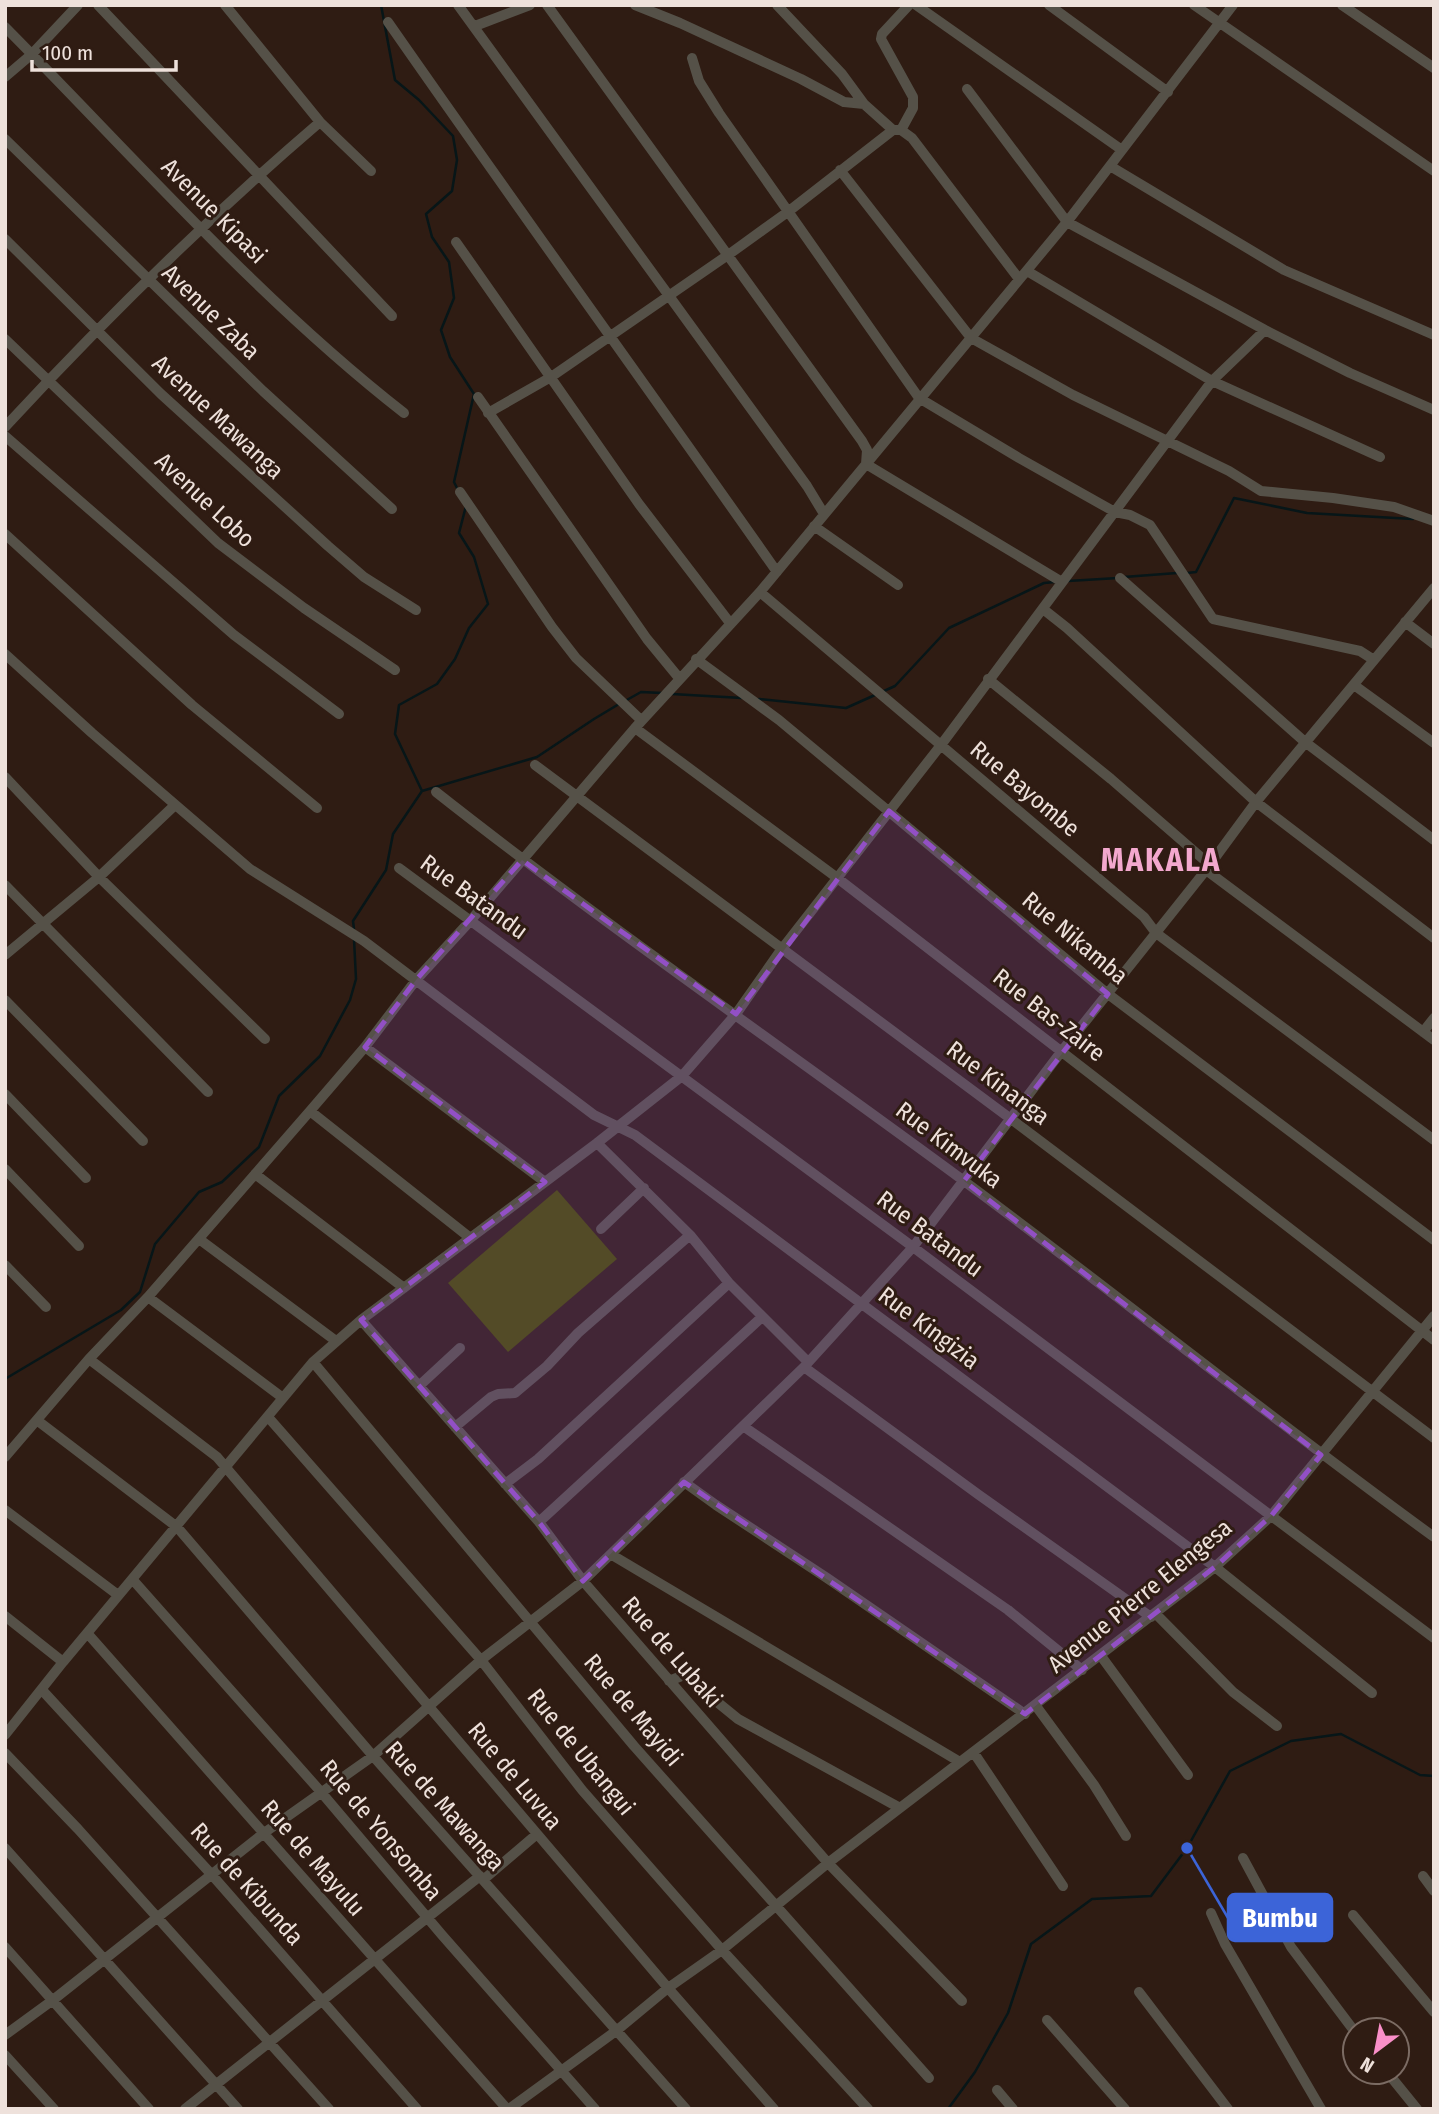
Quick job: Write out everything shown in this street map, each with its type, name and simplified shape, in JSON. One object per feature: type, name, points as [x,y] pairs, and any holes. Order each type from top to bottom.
[{"type":"street","points":[[5,77],[32,54],[78,5]]},
{"type":"street","points":[[98,5],[392,316]]},
{"type":"street","points":[[225,5],[320,122],[371,171]]},
{"type":"street","points":[[458,5],[807,486],[824,514]]},
{"type":"street","points":[[475,26],[530,5]]},
{"type":"street","points":[[547,5],[862,441],[867,450],[866,464]]},
{"type":"street","points":[[635,5],[789,74],[844,102],[864,104]]},
{"type":"street","points":[[777,5],[842,74],[864,104],[897,130],[912,138],[1023,275],[1212,381],[1380,457]]},
{"type":"street","points":[[488,414],[551,377],[669,296],[897,130],[913,108],[913,97],[881,39],[882,34],[909,5]]},
{"type":"street","points":[[916,5],[1122,150]]},
{"type":"street","points":[[1049,5],[1168,92]]},
{"type":"street","points":[[1195,5],[1434,171]]},
{"type":"street","points":[[5,1457],[310,1111],[365,1047],[416,980],[471,920],[638,724],[777,572],[1068,222],[1233,5]]},
{"type":"street","points":[[1342,5],[1434,68]]},
{"type":"street","points":[[388,22],[777,572]]},
{"type":"street","name":"Avenue Kipasi","points":[[5,27],[201,229],[333,356],[404,413]]},
{"type":"street","points":[[692,58],[699,81],[719,113],[919,398],[1115,512],[1130,515],[1150,525],[1213,619],[1360,651],[1374,660]]},
{"type":"street","points":[[967,89],[1068,222],[1265,331],[1434,410]]},
{"type":"street","points":[[5,427],[96,331],[201,229],[259,174],[320,122]]},
{"type":"street","name":"Avenue Zaba","points":[[5,139],[148,281],[331,455],[392,509]]},
{"type":"street","points":[[1110,166],[1284,271],[1434,335]]},
{"type":"street","points":[[840,170],[971,338],[1073,395],[1229,471],[1261,491],[1394,507],[1434,521]]},
{"type":"street","name":"Avenue Mawanga","points":[[5,239],[160,394],[328,546],[364,577],[416,610]]},
{"type":"street","points":[[456,242],[639,504],[730,623]]},
{"type":"street","points":[[6,1732],[313,1362],[361,1320],[682,1076],[736,1014],[781,950],[941,745],[1212,381],[1265,331]]},
{"type":"street","name":"Avenue Lobo","points":[[5,339],[218,543],[262,578],[396,670]]},
{"type":"street","points":[[478,397],[647,639],[679,678]]},
{"type":"street","points":[[5,436],[234,635],[339,714]]},
{"type":"street","points":[[866,464],[1062,582]]},
{"type":"street","name":"Rue Bas-Zaire","points":[[460,492],[552,627],[576,658],[638,724],[1434,1340]]},
{"type":"street","points":[[814,526],[898,585]]},
{"type":"street","points":[[5,534],[192,705],[317,808]]},
{"type":"street","points":[[1120,578],[1305,742],[1434,840]]},
{"type":"street","points":[[5,2035],[264,1833],[373,1756],[428,1704],[583,1581],[806,1365],[913,1247],[1256,803],[1434,588]]},
{"type":"street","name":"Rue Bayombe","points":[[760,592],[1144,917],[1156,933],[1434,1140]]},
{"type":"street","points":[[1043,609],[1067,628],[1256,803],[1434,938]]},
{"type":"street","points":[[1405,622],[1434,644]]},
{"type":"street","name":"Rue Kingizia","points":[[5,654],[250,869],[365,941],[594,1115],[635,1135],[1215,1567],[1373,1693]]},
{"type":"street","name":"Rue Nikamba","points":[[696,659],[779,720],[1108,994],[1434,1240]]},
{"type":"street","points":[[988,680],[1111,779],[1208,868],[1434,1040]]},
{"type":"street","points":[[1354,685],[1434,743]]},
{"type":"street","name":"Rue Kinanga","points":[[535,765],[1012,1119],[1434,1438]]},
{"type":"street","points":[[5,777],[99,877],[265,1039]]},
{"type":"street","name":"Rue Kimvuka","points":[[436,792],[522,860],[964,1181],[1321,1455],[1434,1537]]},
{"type":"street","points":[[5,955],[99,877],[175,805]]},
{"type":"street","name":"Rue Batandu","points":[[399,867],[913,1247],[1434,1638]]},
{"type":"street","points":[[5,885],[208,1092]]},
{"type":"street","points":[[5,1000],[143,1141]]},
{"type":"street","points":[[1423,1032],[1434,1018]]},
{"type":"street","points":[[365,1047],[545,1182]]},
{"type":"street","points":[[5,1094],[86,1178]]},
{"type":"street","points":[[310,1111],[469,1237]]},
{"type":"street","points":[[597,1143],[690,1235],[729,1283],[806,1365],[968,1488],[1153,1615],[1233,1692],[1278,1726]]},
{"type":"street","points":[[5,1169],[79,1246]]},
{"type":"street","points":[[255,1174],[404,1288]]},
{"type":"street","points":[[601,1229],[644,1188]]},
{"type":"street","points":[[455,1427],[491,1397],[515,1393],[547,1366],[578,1333],[690,1235]]},
{"type":"street","points":[[199,1239],[336,1341]]},
{"type":"street","points":[[5,1265],[46,1307]]},
{"type":"street","points":[[505,1484],[538,1459],[729,1283]]},
{"type":"street","points":[[148,1297],[283,1398]]},
{"type":"street","points":[[539,1522],[762,1317]]},
{"type":"street","name":"Avenue Pierre Elengesa","points":[[508,2109],[722,1950],[828,1863],[1215,1567],[1271,1516],[1434,1317]]},
{"type":"street","name":"Rue de Lubaki","points":[[361,1320],[539,1522],[583,1581],[828,1863],[962,2001]]},
{"type":"street","points":[[419,1386],[460,1348]]},
{"type":"street","name":"Rue de Luvua","points":[[89,1359],[209,1449],[774,2109]]},
{"type":"street","name":"Rue de Mayidi","points":[[313,1362],[634,1746],[929,2078]]},
{"type":"street","name":"Rue de Ubangui","points":[[268,1417],[481,1660],[582,1790],[722,1950],[868,2109]]},
{"type":"street","name":"Rue de Mawanga","points":[[38,1421],[177,1527],[373,1756],[686,2109]]},
{"type":"street","points":[[743,1426],[1008,1610],[1082,1670]]},
{"type":"street","points":[[684,1482],[1025,1714]]},
{"type":"street","points":[[5,1510],[118,1595]]},
{"type":"street","points":[[612,1555],[960,1762]]},
{"type":"street","name":"Rue de Yonsomba","points":[[133,1580],[321,1792],[595,2109]]},
{"type":"street","points":[[5,1616],[63,1662]]},
{"type":"street","name":"Rue de Mayulu","points":[[88,1634],[508,2109]]},
{"type":"street","points":[[1101,1656],[1188,1774]]},
{"type":"street","points":[[669,1681],[684,1675],[738,1718],[900,1808]]},
{"type":"street","name":"Rue de Kibunda","points":[[41,1690],[212,1875],[417,2109]]},
{"type":"street","points":[[1036,1706],[1094,1785],[1126,1836]]},
{"type":"street","points":[[5,1753],[78,1829],[328,2109]]},
{"type":"street","points":[[974,1753],[1063,1886]]},
{"type":"street","points":[[185,2109],[427,1917],[537,1834]]},
{"type":"street","points":[[5,1848],[238,2109]]},
{"type":"street","points":[[1243,1858],[1291,1947],[1343,2016]]},
{"type":"street","points":[[1423,1876],[1434,1891]]},
{"type":"street","points":[[1211,1913],[1236,1964],[1321,2109]]},
{"type":"street","points":[[1353,1915],[1434,2012]]},
{"type":"street","points":[[5,1947],[149,2109]]},
{"type":"street","points":[[1139,1992],[1228,2109]]},
{"type":"street","points":[[1047,2020],[1125,2109]]},
{"type":"street","points":[[5,2055],[54,2109]]},
{"type":"street","points":[[1398,2086],[1417,2109]]},
{"type":"street","points":[[997,2090],[1013,2109]]},
{"type":"highlighted area","points":[[889,811],[1108,994],[964,1181],[1321,1455],[1271,1516],[1215,1567],[1025,1714],[684,1482],[583,1581],[539,1522],[361,1320],[545,1182],[365,1047],[416,980],[522,860],[736,1014]]},
{"type":"green space","points":[[557,1190],[617,1259],[508,1352],[448,1283]]},
{"type":"waterway","points":[[381,5],[395,80],[419,100],[453,136],[457,160],[452,191],[426,214],[432,237],[449,262],[454,298],[441,330],[450,357],[474,394],[454,482],[457,488]]},
{"type":"waterway","points":[[1187,573],[1196,572],[1234,498],[1307,513],[1413,519]]},
{"type":"waterway","points":[[422,791],[395,734],[399,705],[437,684],[455,659],[469,628],[488,604],[474,557],[459,533],[466,506]]},
{"type":"waterway","points":[[1124,577],[1177,573]]},
{"type":"waterway","points":[[1068,581],[1118,578]]},
{"type":"waterway","points":[[884,691],[895,686],[949,628],[1044,583],[1055,582]]},
{"type":"waterway","points":[[625,701],[641,692],[662,693]]},
{"type":"waterway","points":[[672,694],[742,698]]},
{"type":"waterway","points":[[759,699],[846,708],[875,695]]},
{"type":"waterway","points":[[354,929],[353,921],[386,870],[393,834],[422,791],[537,757],[619,704]]},
{"type":"waterway","points":[[5,1379],[121,1310],[140,1292],[155,1244],[199,1192],[222,1182],[259,1147],[279,1096],[320,1056],[350,1000],[356,979],[354,939]]},
{"type":"waterway","points":[[948,2109],[975,2072],[1008,2013],[1031,1944],[1092,1899],[1151,1896],[1187,1848],[1230,1771],[1291,1741],[1341,1734],[1420,1775],[1434,1776]]},
{"type":"place","name":"Bumbu","points":[[1187,1848]]},
{"type":"district","name":"MAKALA","points":[[1161,860]]}]
